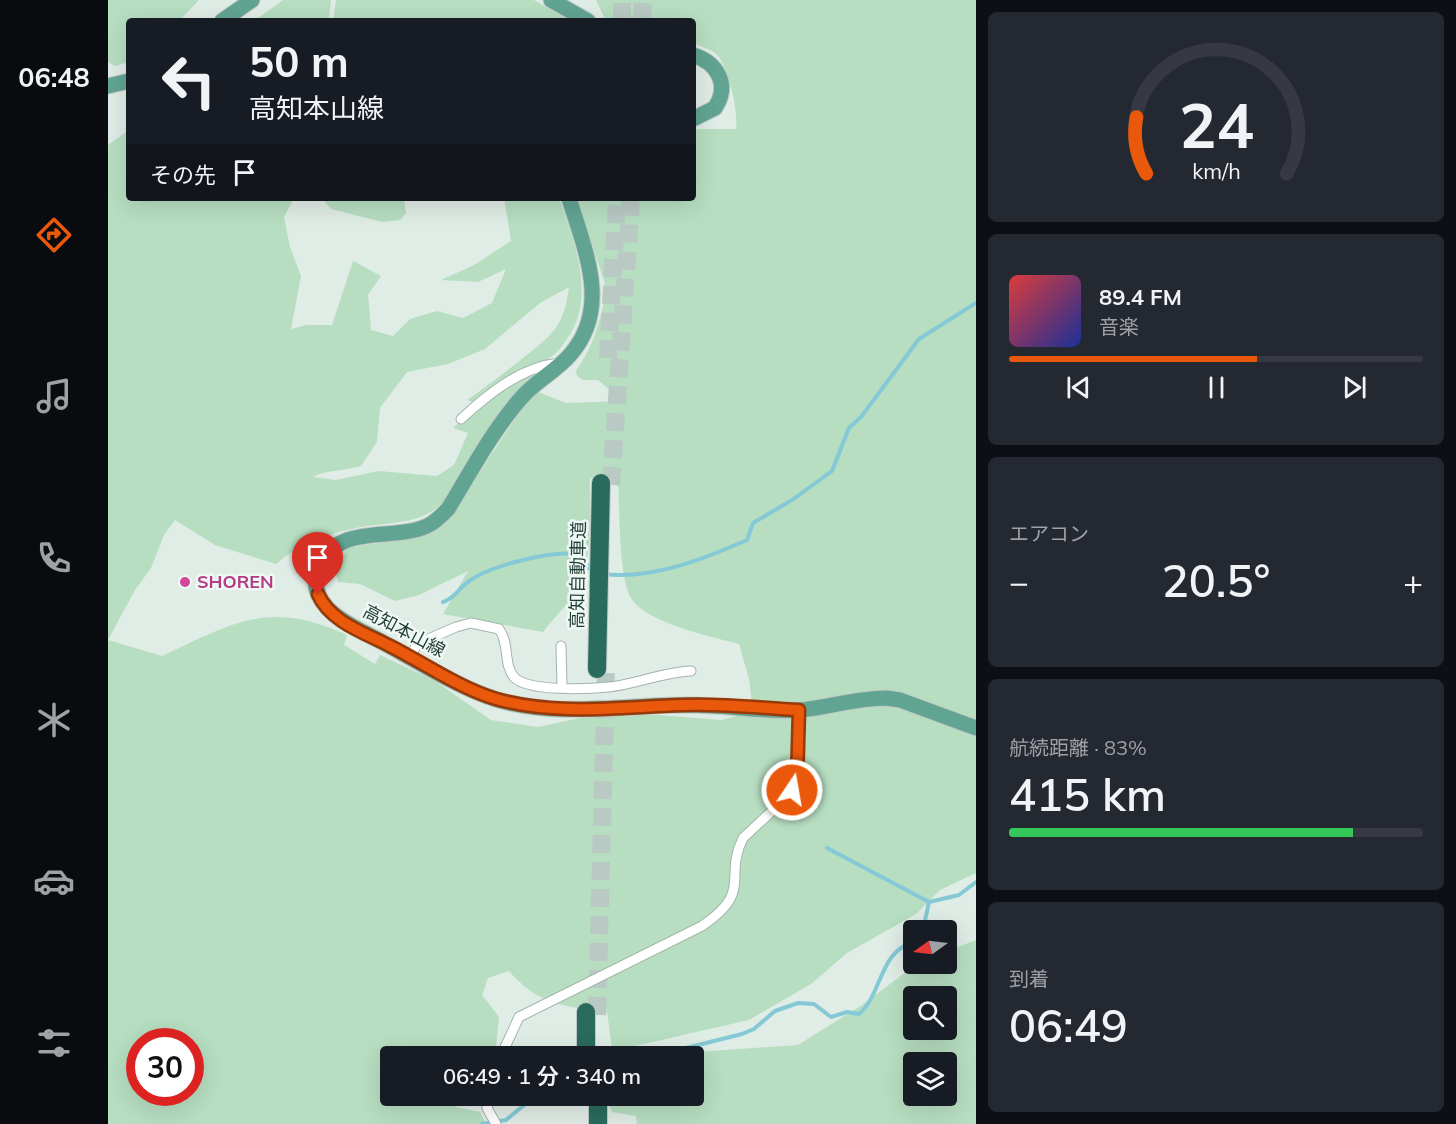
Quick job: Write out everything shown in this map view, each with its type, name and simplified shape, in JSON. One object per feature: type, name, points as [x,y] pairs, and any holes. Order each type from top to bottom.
[{"type":"highway","name":"高知自動車道","points":[[602,663],[606,484]]},
{"type":"highway","points":[[587,1046],[592,1014],[597,1046]]},
{"type":"highway","points":[[586,1106],[586,1124]]},
{"type":"highway","points":[[598,1106],[598,1124]]},
{"type":"main road","points":[[226,18],[252,0]]},
{"type":"main road","points":[[550,0],[583,18]]},
{"type":"main road","points":[[696,56],[704,58],[716,68],[722,88],[715,108],[696,118]]},
{"type":"main road","points":[[108,86],[126,82]]},
{"type":"main road","name":"高知本山線","points":[[570,201],[592,276],[593,292],[585,329],[571,354],[521,398],[448,509],[437,520],[416,529],[344,541],[329,551],[318,569],[316,583],[323,606],[330,613],[411,657],[493,698],[540,709],[682,705],[799,710],[886,698],[900,700],[976,728]]},
{"type":"street","points":[[461,419],[489,393],[544,365],[562,363]]},
{"type":"street","points":[[411,657],[417,644],[471,623],[499,629],[507,644],[509,668],[514,677],[526,686],[610,687],[691,671]]},
{"type":"street","points":[[561,646],[562,687]]},
{"type":"street","points":[[506,1046],[519,1017],[702,926],[728,904],[734,894],[740,845],[743,838],[787,796],[797,780],[799,710]]},
{"type":"street","points":[[488,1106],[496,1124]]},
{"type":"green space","points":[[108,0],[199,0],[182,18],[126,18],[126,63],[115,66],[108,62]]},
{"type":"green space","points":[[283,0],[331,0],[329,18],[258,18]]},
{"type":"green space","points":[[336,0],[534,0],[567,18],[333,18]]},
{"type":"green space","points":[[596,0],[976,0],[976,873],[940,890],[916,914],[847,953],[811,984],[749,1020],[635,1046],[612,1046],[607,1012],[565,1006],[542,998],[520,983],[509,971],[488,978],[482,995],[499,1017],[496,1046],[380,1046],[380,1106],[456,1106],[480,1112],[486,1124],[108,1124],[108,640],[162,656],[231,625],[273,617],[295,618],[347,635],[344,645],[375,664],[380,655],[435,681],[491,720],[538,727],[580,718],[633,713],[721,720],[753,712],[749,679],[739,644],[664,621],[638,607],[631,598],[624,574],[620,540],[618,479],[590,478],[589,548],[583,575],[572,597],[543,632],[443,614],[468,571],[419,595],[395,601],[360,584],[338,582],[335,568],[348,548],[423,535],[446,523],[524,405],[538,392],[566,403],[623,401],[598,380],[583,380],[577,376],[576,370],[596,331],[606,287],[578,201],[696,201],[696,129],[736,129],[736,112],[732,89],[720,58],[707,48],[696,45],[696,18],[605,18]]},
{"type":"green space","points":[[126,132],[126,201],[292,201],[284,217],[290,247],[301,276],[291,329],[306,325],[332,325],[353,261],[381,276],[368,295],[371,330],[393,336],[410,319],[437,311],[463,318],[492,303],[506,269],[478,282],[441,280],[474,265],[511,241],[504,201],[560,201],[576,251],[582,288],[581,305],[576,323],[559,350],[473,402],[467,400],[549,336],[564,312],[569,287],[540,303],[485,349],[448,364],[407,372],[380,408],[377,442],[361,466],[322,473],[313,477],[336,480],[378,471],[437,476],[454,465],[468,433],[453,428],[487,398],[539,371],[512,397],[443,502],[424,516],[402,522],[334,533],[304,545],[276,564],[215,545],[175,520],[164,535],[151,568],[135,590],[108,640],[108,145]]},
{"type":"green space","points":[[324,201],[404,201],[406,213],[400,220],[382,222],[331,209]]},
{"type":"green space","points":[[976,940],[976,1124],[637,1124],[636,1116],[612,1112],[610,1106],[704,1106],[704,1052],[798,1045],[862,1005],[903,974],[957,974],[957,947]]},
{"type":"waterway","points":[[603,574],[640,574],[658,571],[695,561],[747,540],[753,523],[792,500],[832,471],[849,428],[861,417],[919,339],[976,303]]},
{"type":"waterway","points":[[443,602],[478,576],[522,560],[555,554],[580,555],[593,573]]},
{"type":"waterway","points":[[827,848],[929,902]]},
{"type":"waterway","points":[[925,920],[929,902],[959,895],[976,882]]},
{"type":"waterway","points":[[694,1046],[742,1034],[754,1029],[775,1011],[798,1003],[814,1004],[831,1017],[847,1012],[859,1014],[873,995],[888,963],[903,947]]},
{"type":"waterway","points":[[482,1124],[506,1120],[523,1106]]},
{"type":"tunnel","points":[[622,0],[622,18]]},
{"type":"tunnel","points":[[642,18],[643,0]]},
{"type":"tunnel","points":[[608,358],[617,201]]},
{"type":"tunnel","points":[[611,485],[631,201]]},
{"type":"tunnel","points":[[597,1015],[606,669]]},
{"type":"place","name":"SHOREN","points":[[185,582]]},
{"type":"route","points":[[318,594],[323,606],[346,623],[493,698],[540,709],[719,705],[799,710],[801,726],[797,780],[792,790]]}]
